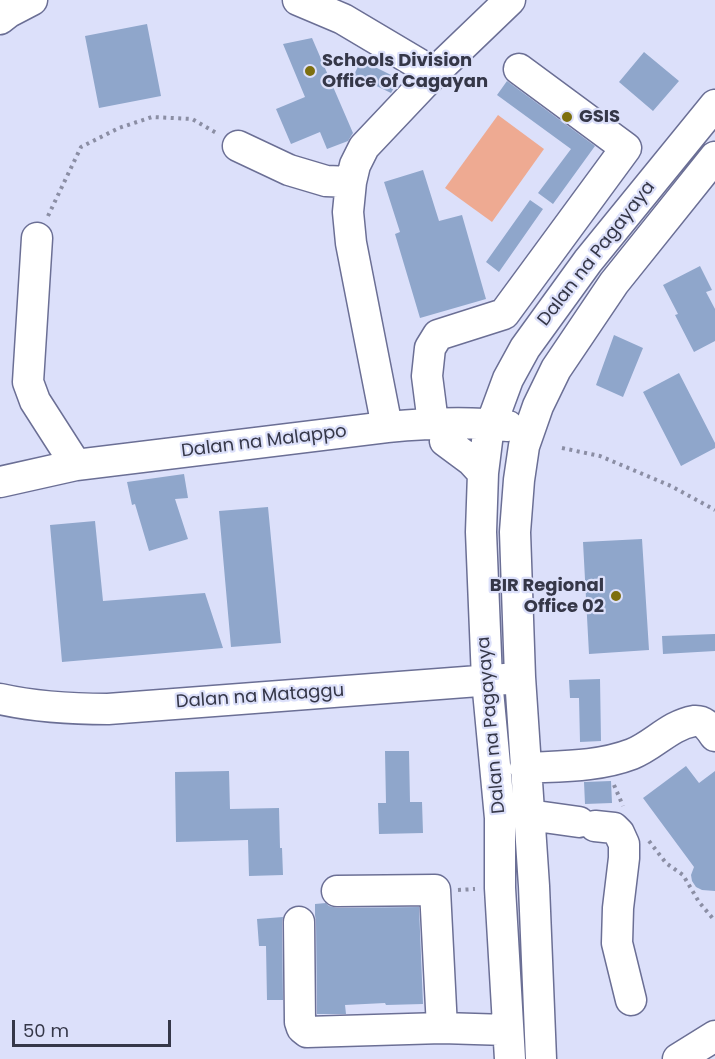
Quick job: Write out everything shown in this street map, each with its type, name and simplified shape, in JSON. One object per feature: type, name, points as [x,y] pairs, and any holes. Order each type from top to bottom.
[{"type":"street","points":[[0,19],[32,0]]},
{"type":"street","points":[[298,0],[343,19],[434,73]]},
{"type":"street","points":[[387,427],[351,243],[348,212],[355,165],[364,147],[434,73],[510,0]]},
{"type":"street","points":[[483,473],[438,429],[427,376],[430,348],[438,335],[504,314],[626,148],[519,69]]},
{"type":"street","name":"Dalan na Pagayaya","points":[[510,1059],[500,888],[500,818],[487,680],[481,532],[483,473],[488,433],[508,379],[525,348],[588,261],[715,105]]},
{"type":"street","points":[[238,146],[289,170],[326,181],[351,182]]},
{"type":"street","name":"Dalan na Pagayaya","points":[[541,1059],[534,886],[520,677],[515,532],[519,480],[527,438],[538,406],[556,369],[608,293],[715,157]]},
{"type":"street","points":[[37,238],[28,382],[35,401],[76,465]]},
{"type":"street","points":[[438,429],[508,379]]},
{"type":"street","name":"Dalan na Malappo","points":[[0,482],[76,465],[387,427],[438,429],[527,438]]},
{"type":"street","name":"Dalan na Malappo","points":[[0,500],[122,476],[286,453],[389,442],[438,429]]},
{"type":"street","name":"Dalan na Mataggu","points":[[0,699],[27,705],[67,709],[108,709],[520,677]]},
{"type":"street","points":[[525,768],[584,765],[618,758],[634,753],[677,726],[692,722],[706,723],[715,736]]},
{"type":"street","points":[[529,815],[614,828],[619,833],[624,844],[624,858],[618,908],[617,943],[631,1000]]},
{"type":"street","points":[[337,891],[435,890],[442,1028]]},
{"type":"street","points":[[298,922],[300,1022],[302,1028],[307,1032],[442,1028],[507,1030]]},
{"type":"street","points":[[678,1059],[715,1036]]},
{"type":"path","points":[[37,238],[81,147],[119,128],[152,117],[192,119],[238,146]]},
{"type":"path","points":[[562,448],[600,456],[671,486],[715,510]]},
{"type":"path","points":[[611,785],[614,785],[623,807]]},
{"type":"path","points":[[644,835],[666,863],[683,875],[699,902],[715,921]]},
{"type":"path","points":[[435,890],[500,888]]},
{"type":"shaded area","points":[[498,115],[544,149],[492,222],[445,188]]},
{"type":"building","points":[[147,24],[161,96],[99,108],[85,36]]},
{"type":"building","name":"Schools Division Office of Cagayan","points":[[312,38],[353,133],[348,141],[327,149],[320,132],[291,144],[276,109],[305,97],[283,44]]},
{"type":"building","points":[[644,52],[679,81],[653,111],[619,82]]},
{"type":"building","points":[[361,60],[399,79],[391,93],[354,75]]},
{"type":"building","points":[[507,81],[595,146],[553,204],[538,193],[571,149],[497,95]]},
{"type":"building","points":[[423,170],[439,221],[462,215],[486,299],[420,318],[395,234],[400,232],[384,182]]},
{"type":"building","points":[[530,200],[543,209],[499,272],[486,262]]},
{"type":"building","points":[[700,266],[712,290],[706,292],[715,309],[715,341],[694,352],[663,285]]},
{"type":"building","points":[[614,335],[643,348],[623,397],[596,385]]},
{"type":"building","points":[[679,373],[715,443],[715,448],[681,466],[643,392]]},
{"type":"building","points":[[184,474],[188,498],[175,499],[188,539],[149,551],[135,504],[132,505],[127,482]]},
{"type":"building","points":[[268,507],[281,643],[231,647],[219,511]]},
{"type":"building","points":[[95,521],[103,601],[205,593],[223,648],[62,662],[50,525]]},
{"type":"building","name":"BIR Regional Office 02","points":[[642,539],[649,650],[589,654],[583,542]]},
{"type":"building","points":[[715,634],[715,651],[663,654],[662,636]]},
{"type":"building","points":[[600,679],[601,741],[580,742],[579,698],[570,698],[569,680]]},
{"type":"building","points":[[385,751],[409,751],[410,802],[422,802],[423,833],[379,834],[378,803],[386,803]]},
{"type":"building","points":[[686,766],[699,783],[715,771],[715,891],[696,887],[691,875],[694,867],[643,798]]},
{"type":"building","points":[[229,771],[230,809],[279,808],[283,875],[249,876],[248,840],[176,842],[175,772]]},
{"type":"building","points":[[611,781],[612,803],[585,804],[584,782]]},
{"type":"building","points":[[326,903],[337,908],[419,907],[423,1004],[345,1005],[346,1014],[317,1014],[315,904]]},
{"type":"building","points":[[283,917],[283,1000],[267,1000],[266,946],[259,946],[257,919]]},
{"type":"place","name":"Schools Division Office of Cagayan","points":[[310,71]]},
{"type":"place","name":"GSIS","points":[[567,117]]},
{"type":"place","name":"BIR Regional Office 02","points":[[616,596]]}]
